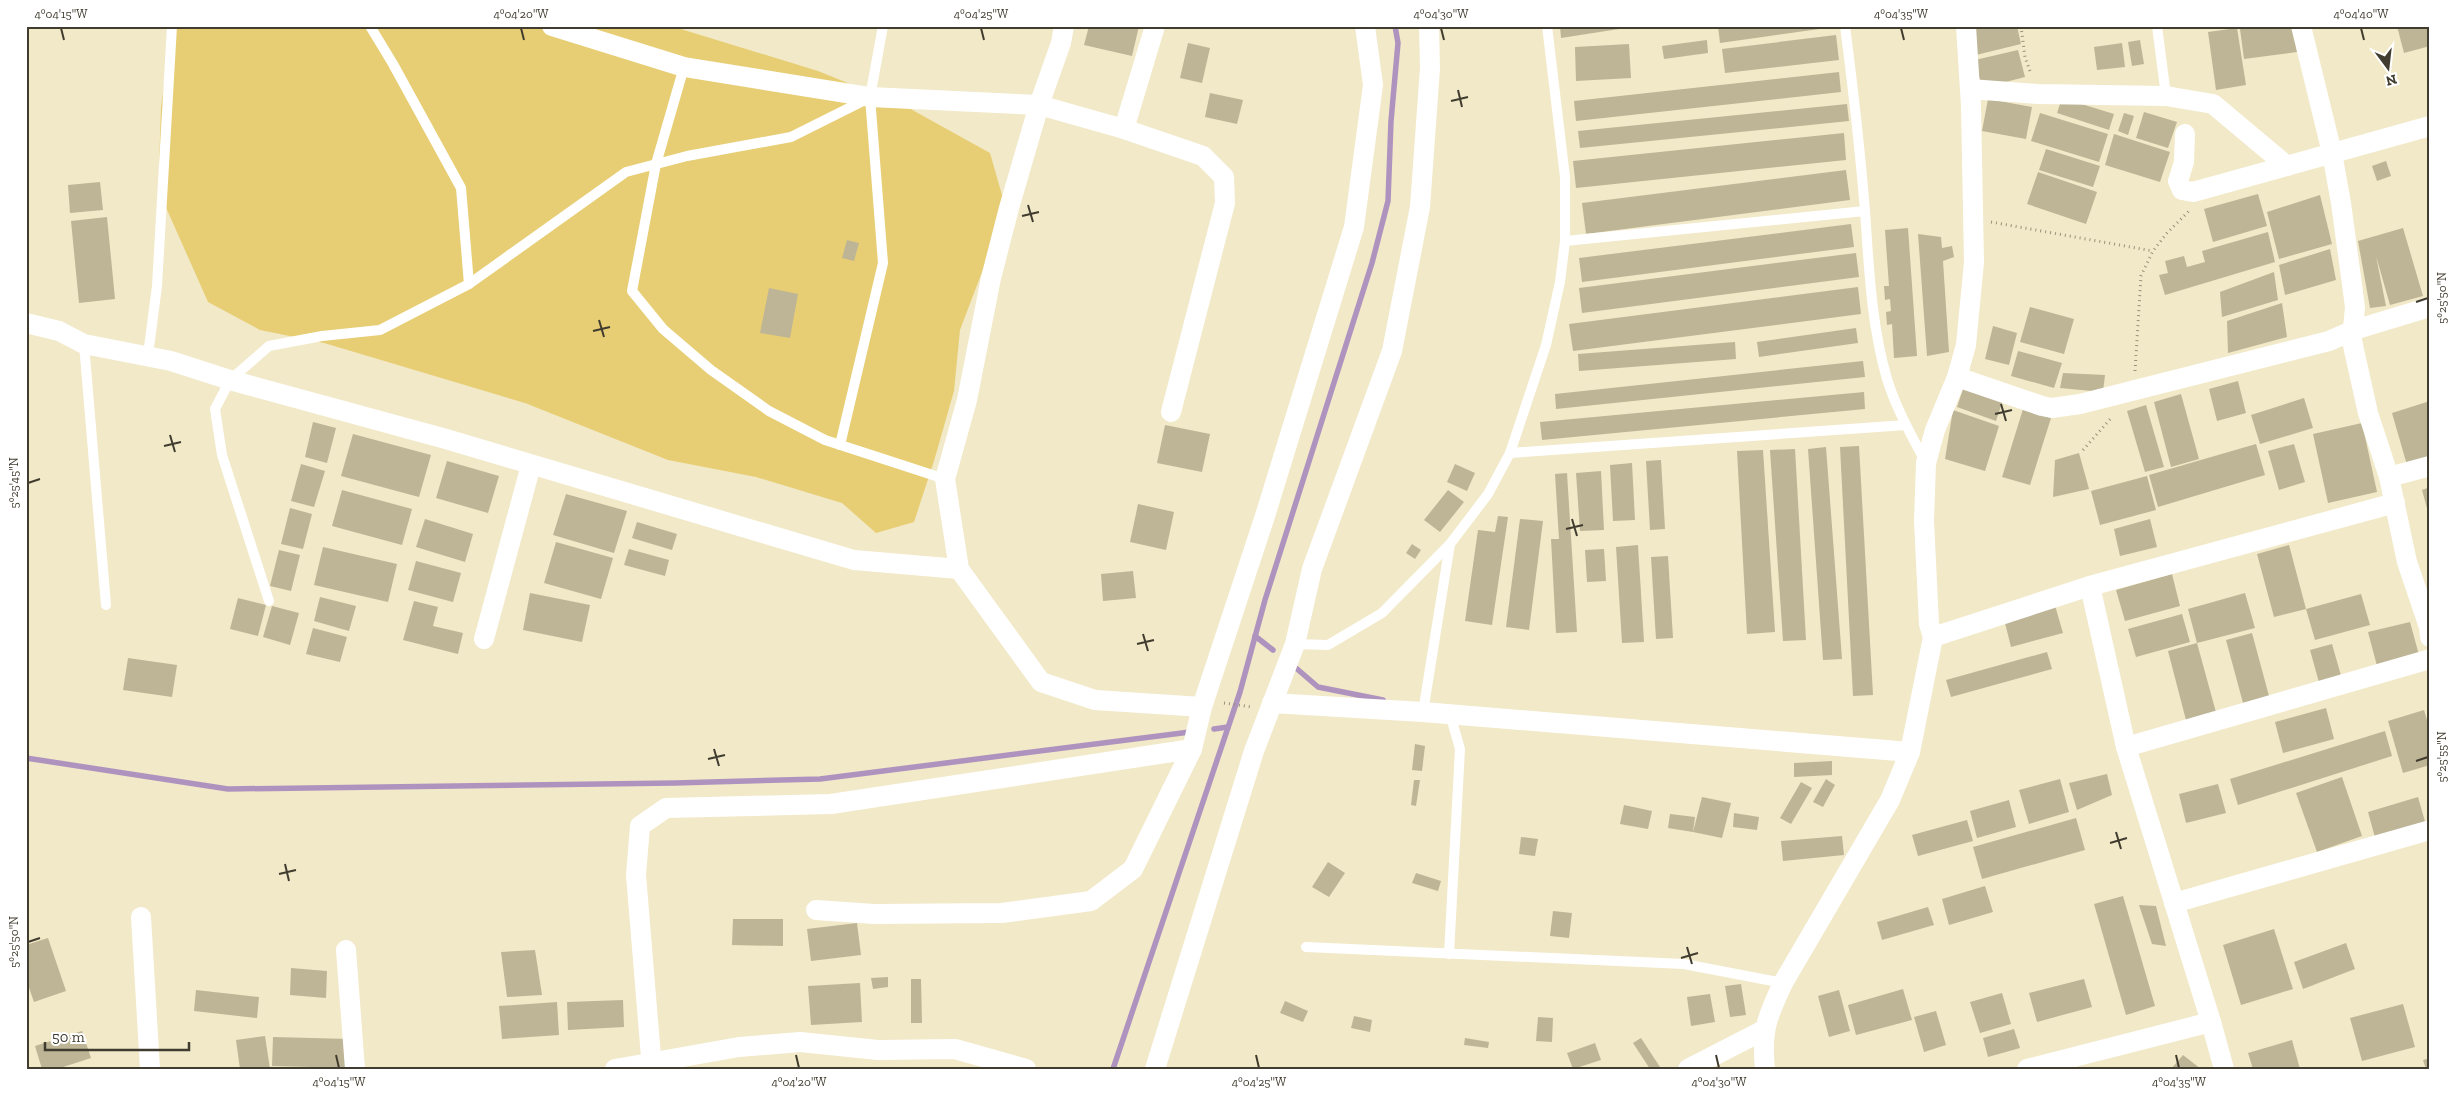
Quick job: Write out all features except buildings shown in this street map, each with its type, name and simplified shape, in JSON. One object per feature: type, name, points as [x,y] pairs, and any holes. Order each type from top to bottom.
[{"type":"street","points":[[552,26],[684,67],[870,97],[1039,105],[1124,129],[1203,156],[1224,177],[1225,203],[1170,412]]},
{"type":"street","points":[[1064,26],[1061,43],[1039,105],[991,278],[967,400],[945,479],[959,569],[1041,682],[1095,700],[1212,705]]},
{"type":"street","points":[[1124,129],[1155,26]]},
{"type":"street","points":[[816,910],[874,914],[1002,913],[1091,901],[1133,869],[1212,705],[1265,516],[1354,227],[1373,85],[1365,26]]},
{"type":"street","points":[[1155,1069],[1251,760],[1264,705],[1295,644],[1312,569],[1392,351],[1420,207],[1430,68],[1429,26]]},
{"type":"street","points":[[1765,1069],[1764,1030],[1783,983],[1890,800],[1910,752],[1933,636],[1929,624],[1924,521],[1926,463],[1935,430],[1957,377],[1966,345],[1974,262],[1970,89],[1966,26]]},
{"type":"street","points":[[2301,26],[2332,153],[2349,256],[2355,307],[2354,350],[2368,413],[2390,478],[2407,562],[2430,627],[2430,637]]},
{"type":"street","points":[[1970,89],[2038,94],[2166,96],[2213,104],[2286,166]]},
{"type":"street","points":[[2185,134],[2186,145],[2178,181],[2180,187],[2186,192],[2212,189],[2286,166],[2430,126]]},
{"type":"street","points":[[1957,377],[2032,404],[2052,408],[2080,404],[2329,341],[2354,330],[2430,307]]},
{"type":"street","points":[[26,323],[59,331],[84,344],[148,355],[230,380],[446,438],[531,466],[854,560],[959,569]]},
{"type":"street","points":[[484,638],[531,466]]},
{"type":"street","points":[[2390,478],[2430,466]]},
{"type":"street","points":[[1933,636],[2090,586],[2395,503]]},
{"type":"street","points":[[2090,586],[2126,747],[2212,1022],[2224,1069]]},
{"type":"street","points":[[2126,747],[2430,659]]},
{"type":"street","points":[[1264,705],[1423,712],[1910,752]]},
{"type":"street","points":[[651,1065],[636,875],[640,826],[666,808],[831,804],[1192,749]]},
{"type":"street","points":[[2174,903],[2430,830]]},
{"type":"street","points":[[140,918],[150,1069]]},
{"type":"street","points":[[346,950],[354,1069]]},
{"type":"street","points":[[2027,1069],[2212,1022]]},
{"type":"street","points":[[1688,1069],[1764,1030]]},
{"type":"street","points":[[616,1069],[651,1065],[739,1047],[800,1042],[878,1050],[955,1049],[1026,1069]]},
{"type":"lane","points":[[148,355],[157,286],[172,26]]},
{"type":"lane","points":[[370,26],[461,188],[469,284]]},
{"type":"lane","points":[[840,445],[883,263],[870,97],[883,26]]},
{"type":"lane","points":[[1295,644],[1328,646],[1382,613],[1450,544],[1488,494],[1510,453],[1546,345],[1560,282],[1565,241],[1565,176],[1548,26]]},
{"type":"lane","points":[[1845,26],[1865,211],[1870,288],[1876,332],[1888,380],[1906,425],[1926,463]]},
{"type":"lane","points":[[2157,26],[2166,96]]},
{"type":"lane","points":[[684,67],[656,164],[632,291],[664,329],[711,370],[769,411],[825,440],[945,479]]},
{"type":"lane","points":[[269,601],[222,456],[215,410],[230,380],[269,346],[322,336],[380,330],[469,284],[626,172],[687,156],[790,137],[870,97]]},
{"type":"lane","points":[[1565,241],[1865,211]]},
{"type":"lane","points":[[84,344],[106,605]]},
{"type":"lane","points":[[1510,453],[1906,425]]},
{"type":"lane","points":[[1423,712],[1450,544]]},
{"type":"lane","points":[[1449,954],[1460,750],[1450,714]]},
{"type":"lane","points":[[1306,947],[1684,964],[1783,983]]},
{"type":"path","points":[[2021,26],[2025,57],[2038,94]]},
{"type":"path","points":[[2083,450],[2133,392],[2141,276],[2153,251],[2167,233],[2212,189]]},
{"type":"path","points":[[1972,217],[2153,251]]},
{"type":"path","points":[[1212,705],[1264,705]]},
{"type":"shaded area","points":[[172,26],[671,26],[818,71],[907,107],[990,153],[1006,209],[960,330],[954,391],[914,522],[876,533],[842,503],[756,477],[668,460],[525,403],[324,343],[260,330],[208,302],[164,203],[159,167],[161,107]]},
{"type":"waterway","points":[[1113,1069],[1240,692],[1265,600],[1372,263],[1388,201],[1391,121],[1398,43],[1395,26]]},
{"type":"waterway","points":[[1255,636],[1273,650]]},
{"type":"waterway","points":[[1296,668],[1318,687],[1383,700]]},
{"type":"waterway","points":[[1214,729],[1228,727]]},
{"type":"waterway","points":[[26,758],[228,789],[675,783],[820,779],[1190,732]]}]
